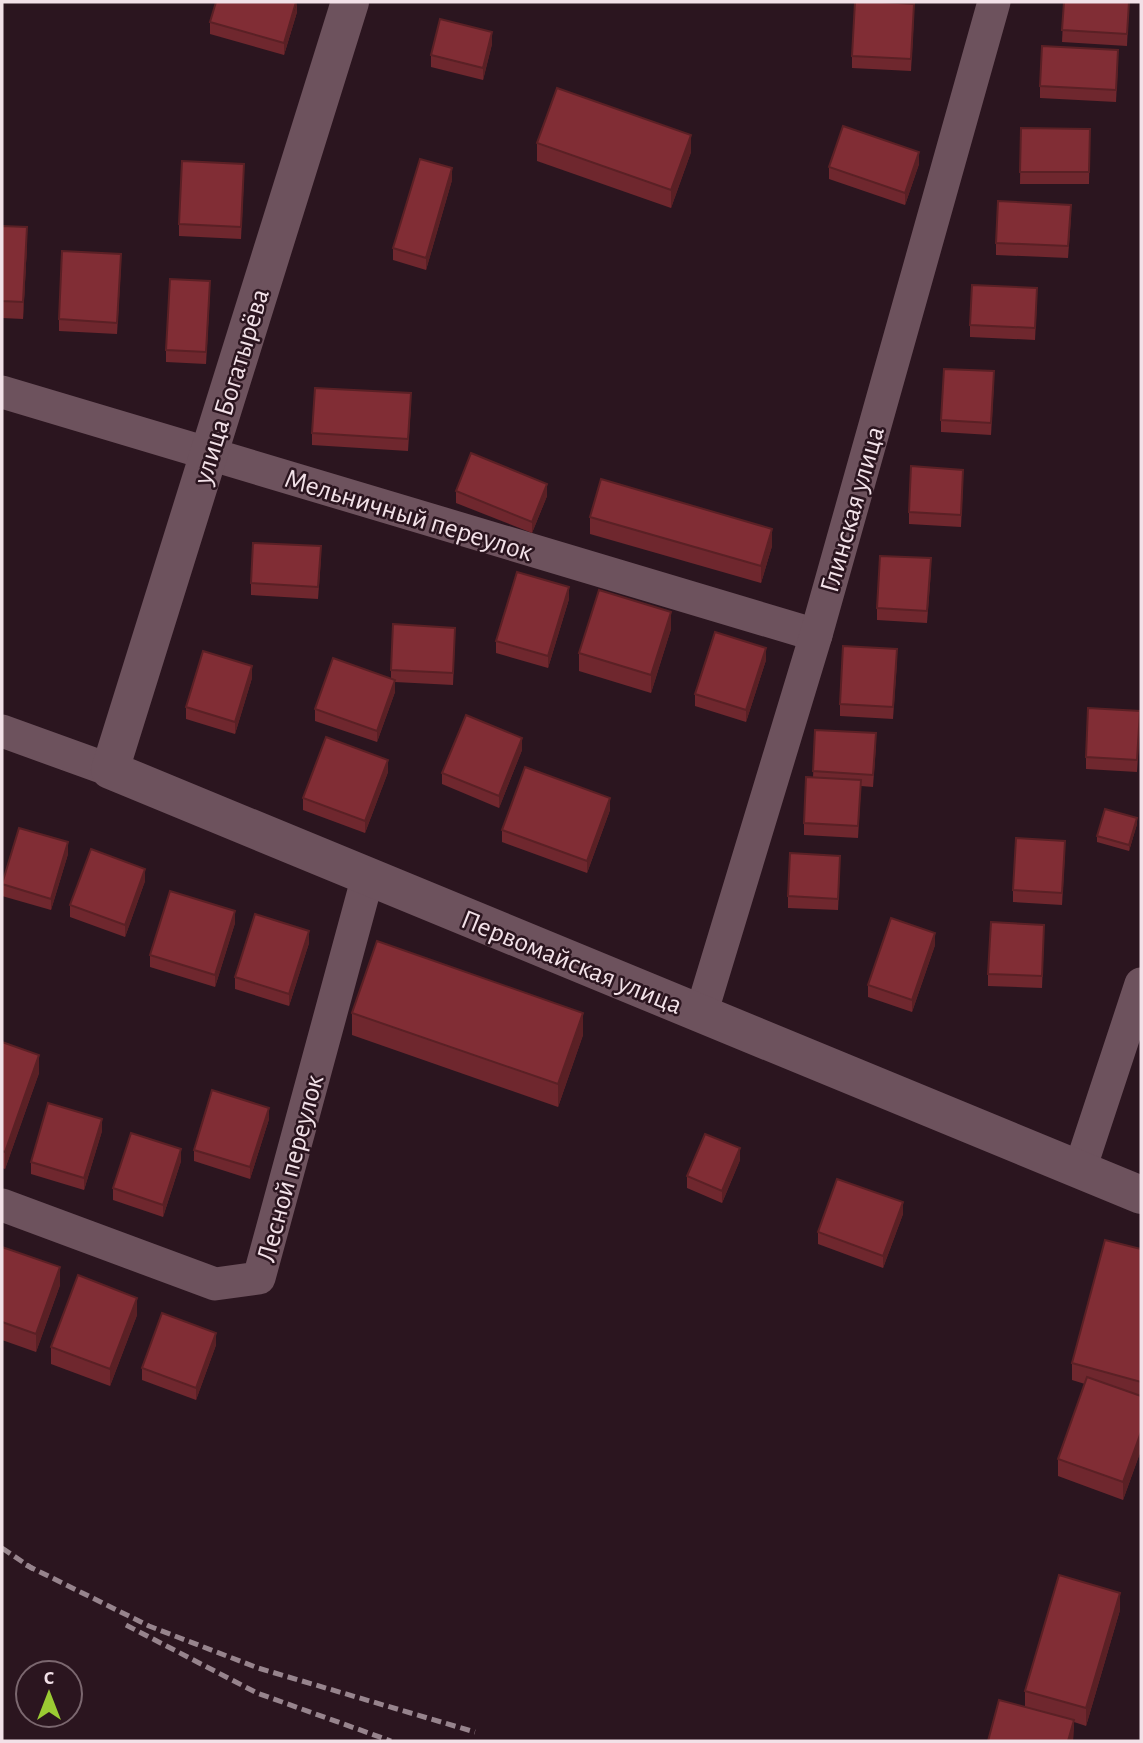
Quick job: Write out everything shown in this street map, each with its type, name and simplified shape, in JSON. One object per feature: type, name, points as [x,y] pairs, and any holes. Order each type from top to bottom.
[{"type":"street","name":"улица Богатырёва","points":[[110,770],[350,2]]},
{"type":"street","name":"Глинская улица","points":[[701,1014],[816,635],[994,2]]},
{"type":"street","name":"Мельничный переулок","points":[[2,392],[816,635]]},
{"type":"street","name":"Первомайская улица","points":[[2,731],[110,770],[1141,1195]]},
{"type":"street","name":"Лесной переулок","points":[[2,1205],[215,1284],[259,1278],[368,876]]},
{"type":"street","points":[[1080,1169],[1141,984]]},
{"type":"building","points":[[216,2],[296,2],[284,43],[210,22]]},
{"type":"building","points":[[855,2],[914,4],[911,59],[852,56]]},
{"type":"building","points":[[1064,2],[1129,2],[1127,34],[1062,30]]},
{"type":"building","points":[[440,19],[492,32],[483,68],[431,55]]},
{"type":"building","points":[[1042,46],[1118,50],[1116,90],[1040,86]]},
{"type":"building","points":[[557,88],[691,135],[671,190],[537,143]]},
{"type":"building","points":[[843,126],[919,152],[905,193],[829,167]]},
{"type":"building","points":[[1021,128],[1090,129],[1089,172],[1020,172]]},
{"type":"building","points":[[420,159],[452,168],[426,258],[393,248]]},
{"type":"building","points":[[182,161],[244,164],[241,227],[179,224]]},
{"type":"building","points":[[998,201],[1071,205],[1068,246],[996,243]]},
{"type":"building","points":[[2,226],[27,227],[23,302],[2,301]]},
{"type":"building","points":[[62,251],[121,254],[117,323],[59,319]]},
{"type":"building","points":[[170,279],[210,281],[206,352],[166,350]]},
{"type":"building","points":[[972,285],[1037,288],[1035,328],[970,325]]},
{"type":"building","points":[[944,369],[994,371],[991,423],[941,420]]},
{"type":"building","points":[[315,388],[411,393],[408,439],[312,433]]},
{"type":"building","points":[[471,453],[547,484],[532,522],[456,491]]},
{"type":"building","points":[[911,466],[963,470],[961,515],[909,512]]},
{"type":"building","points":[[601,479],[772,529],[761,566],[590,517]]},
{"type":"building","points":[[253,543],[321,546],[318,587],[251,583]]},
{"type":"building","points":[[880,556],[931,558],[927,611],[877,608]]},
{"type":"building","points":[[517,572],[569,587],[548,656],[496,641]]},
{"type":"building","points":[[599,590],[671,612],[651,675],[579,653]]},
{"type":"building","points":[[393,624],[455,628],[453,673],[391,670]]},
{"type":"building","points":[[715,632],[766,648],[746,710],[695,694]]},
{"type":"building","points":[[843,646],[897,649],[893,707],[840,704]]},
{"type":"building","points":[[203,651],[252,666],[235,722],[186,707]]},
{"type":"building","points":[[333,658],[395,680],[377,731],[315,709]]},
{"type":"building","points":[[1088,708],[1140,711],[1137,760],[1086,757]]},
{"type":"building","points":[[466,715],[522,738],[499,796],[442,773]]},
{"type":"building","points":[[815,730],[876,733],[873,775],[813,771]]},
{"type":"building","points":[[326,737],[388,760],[365,821],[303,798]]},
{"type":"building","points":[[525,767],[610,798],[587,861],[502,830]]},
{"type":"building","points":[[806,777],[861,780],[858,826],[804,823]]},
{"type":"building","points":[[1105,809],[1137,818],[1129,845],[1097,836]]},
{"type":"building","points":[[19,828],[68,842],[51,899],[2,884]]},
{"type":"building","points":[[1016,838],[1065,841],[1062,893],[1013,890]]},
{"type":"building","points":[[91,849],[145,869],[125,925],[70,905]]},
{"type":"building","points":[[790,853],[840,856],[838,899],[788,896]]},
{"type":"building","points":[[170,891],[235,911],[215,975],[150,955]]},
{"type":"building","points":[[255,914],[309,931],[289,994],[235,977]]},
{"type":"building","points":[[891,918],[935,933],[912,1000],[868,985]]},
{"type":"building","points":[[991,922],[1044,925],[1042,976],[988,974]]},
{"type":"building","points":[[377,941],[583,1013],[558,1084],[352,1013]]},
{"type":"building","points":[[2,1042],[39,1055],[5,1152],[2,1151]]},
{"type":"building","points":[[212,1090],[269,1108],[250,1167],[194,1150]]},
{"type":"building","points":[[48,1103],[102,1119],[84,1178],[31,1162]]},
{"type":"building","points":[[131,1133],[181,1149],[163,1205],[113,1188]]},
{"type":"building","points":[[705,1134],[740,1148],[722,1191],[687,1176]]},
{"type":"building","points":[[837,1179],[903,1202],[883,1256],[818,1232]]},
{"type":"building","points":[[1105,1240],[1141,1249],[1141,1382],[1072,1363]]},
{"type":"building","points":[[2,1247],[60,1267],[36,1334],[2,1322]]},
{"type":"building","points":[[78,1275],[137,1298],[110,1369],[51,1347]]},
{"type":"building","points":[[162,1313],[216,1333],[196,1388],[142,1368]]},
{"type":"building","points":[[1087,1377],[1141,1396],[1141,1432],[1123,1482],[1058,1459]]},
{"type":"building","points":[[1059,1575],[1120,1593],[1086,1708],[1025,1691]]},
{"type":"building","points":[[999,1700],[1074,1720],[1068,1741],[988,1741]]},
{"type":"railway","points":[[2,1548],[33,1569]]},
{"type":"railway","points":[[26,1565],[149,1626],[258,1668],[475,1732]]},
{"type":"railway","points":[[126,1625],[257,1693],[391,1741]]}]
